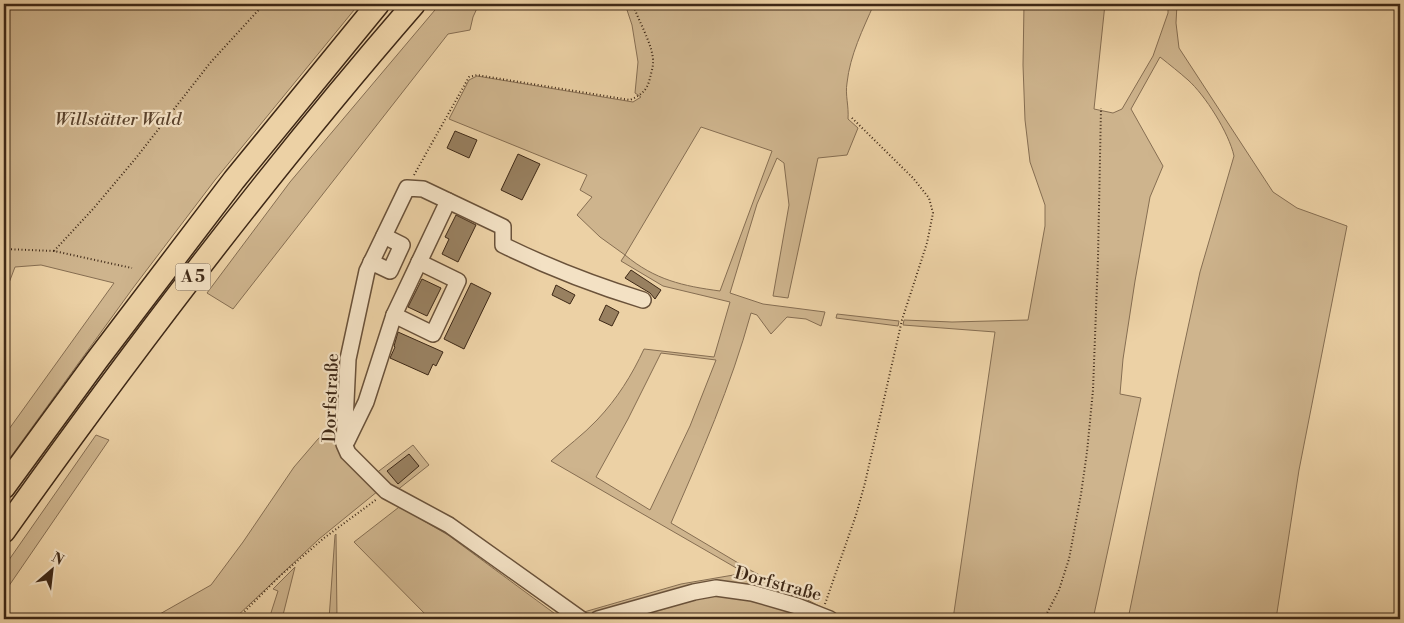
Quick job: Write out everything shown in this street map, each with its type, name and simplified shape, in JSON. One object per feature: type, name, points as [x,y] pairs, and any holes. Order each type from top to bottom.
[{"type":"highway","name":"A 5","points":[[4,487],[85,376],[234,180],[378,4]]},
{"type":"highway","name":"A 5","points":[[4,531],[90,410],[286,157],[349,79],[414,4]]},
{"type":"street","points":[[407,188],[424,189],[503,227],[503,245],[544,265],[602,288],[643,300]]},
{"type":"street","name":"Dorfstraße","points":[[407,188],[367,271],[348,359],[344,444],[348,453],[386,491],[449,525],[581,619]]},
{"type":"street","points":[[344,444],[366,402],[394,315],[448,201]]},
{"type":"street","points":[[371,262],[390,271],[393,265],[402,245],[384,236]]},
{"type":"street","points":[[393,265],[416,268],[458,281],[433,334],[394,315]]},
{"type":"street","name":"Dorfstraße","points":[[598,619],[694,592],[716,588],[752,593],[797,606],[830,619]]},
{"type":"path","points":[[54,250],[93,209],[136,158],[210,63],[264,4]]},
{"type":"path","points":[[407,188],[469,77],[477,75],[630,100],[642,95],[648,83],[653,61],[649,43],[633,4]]},
{"type":"path","points":[[1044,619],[1059,590],[1069,559],[1081,494],[1093,390],[1098,267],[1101,108]]},
{"type":"path","points":[[824,605],[865,483],[902,320],[927,243],[933,213],[928,198],[913,178],[852,116]]},
{"type":"path","points":[[4,249],[54,250],[132,268]]},
{"type":"path","points":[[237,619],[280,576],[324,538],[386,491]]},
{"type":"green space","name":"Willstätter Wald","points":[[4,4],[359,4],[215,180],[133,288],[4,466],[4,436],[114,283],[41,265],[15,267],[4,296]]},
{"type":"green space","points":[[440,4],[479,4],[470,30],[448,34],[233,309],[207,293],[290,182]]},
{"type":"green space","points":[[625,4],[874,4],[854,52],[847,83],[848,119],[858,128],[847,155],[818,158],[788,298],[773,296],[789,205],[784,163],[777,158],[757,204],[730,293],[763,304],[825,312],[821,326],[806,319],[787,317],[771,334],[757,315],[751,313],[725,393],[671,523],[750,570],[821,607],[734,586],[594,614],[584,612],[681,584],[745,573],[551,461],[586,431],[611,404],[624,386],[644,349],[714,357],[730,302],[663,286],[621,261],[625,255],[600,237],[577,215],[592,197],[580,190],[587,175],[449,119],[469,80],[477,76],[633,102],[641,97],[635,93],[638,62],[632,25]],"holes":[[[701,127],[772,151],[720,291],[694,287],[658,276],[636,264],[625,255]],[[661,353],[716,360],[690,426],[650,510],[596,477]]]},
{"type":"green space","points":[[1024,4],[1105,4],[1094,109],[1113,113],[1122,109],[1153,56],[1168,13],[1168,4],[1177,4],[1176,23],[1179,48],[1273,192],[1297,208],[1347,226],[1299,470],[1276,619],[1128,619],[1200,272],[1234,156],[1222,126],[1202,95],[1188,80],[1160,57],[1131,109],[1163,166],[1150,197],[1123,359],[1120,394],[1141,398],[1093,619],[953,619],[995,332],[903,325],[904,320],[952,322],[1028,320],[1045,226],[1045,205],[1030,162],[1025,120],[1023,65]]},
{"type":"green space","points":[[837,314],[899,321],[898,326],[836,318]]},
{"type":"green space","points":[[342,418],[337,444],[378,491],[319,539],[234,619],[151,619],[211,585],[294,467],[318,439]]},
{"type":"green space","points":[[96,435],[109,440],[4,593],[4,567]]},
{"type":"green space","points":[[413,445],[429,465],[396,491],[375,474]]},
{"type":"green space","points":[[403,504],[417,511],[412,514],[448,535],[562,619],[430,619],[354,542]]},
{"type":"green space","points":[[335,535],[337,619],[329,619]]},
{"type":"green space","points":[[295,567],[282,619],[269,619],[278,591],[273,589]]},
{"type":"green space","points":[[717,593],[752,598],[814,616],[797,619],[611,619]]},
{"type":"building","points":[[455,131],[477,140],[469,158],[447,148]]},
{"type":"building","points":[[518,154],[540,164],[522,200],[501,190]]},
{"type":"building","points":[[456,215],[476,225],[458,262],[442,254],[449,239],[445,237]]},
{"type":"building","points":[[631,270],[661,290],[655,299],[650,293],[625,278]]},
{"type":"building","points":[[422,279],[441,288],[427,316],[408,307]]},
{"type":"building","points":[[471,283],[491,293],[464,349],[444,339]]},
{"type":"building","points":[[556,285],[575,295],[570,304],[552,295]]},
{"type":"building","points":[[606,305],[619,312],[612,326],[599,320]]},
{"type":"building","points":[[398,332],[443,352],[436,366],[433,364],[428,375],[390,358],[395,347]]},
{"type":"building","points":[[409,454],[419,466],[398,484],[387,471]]}]
